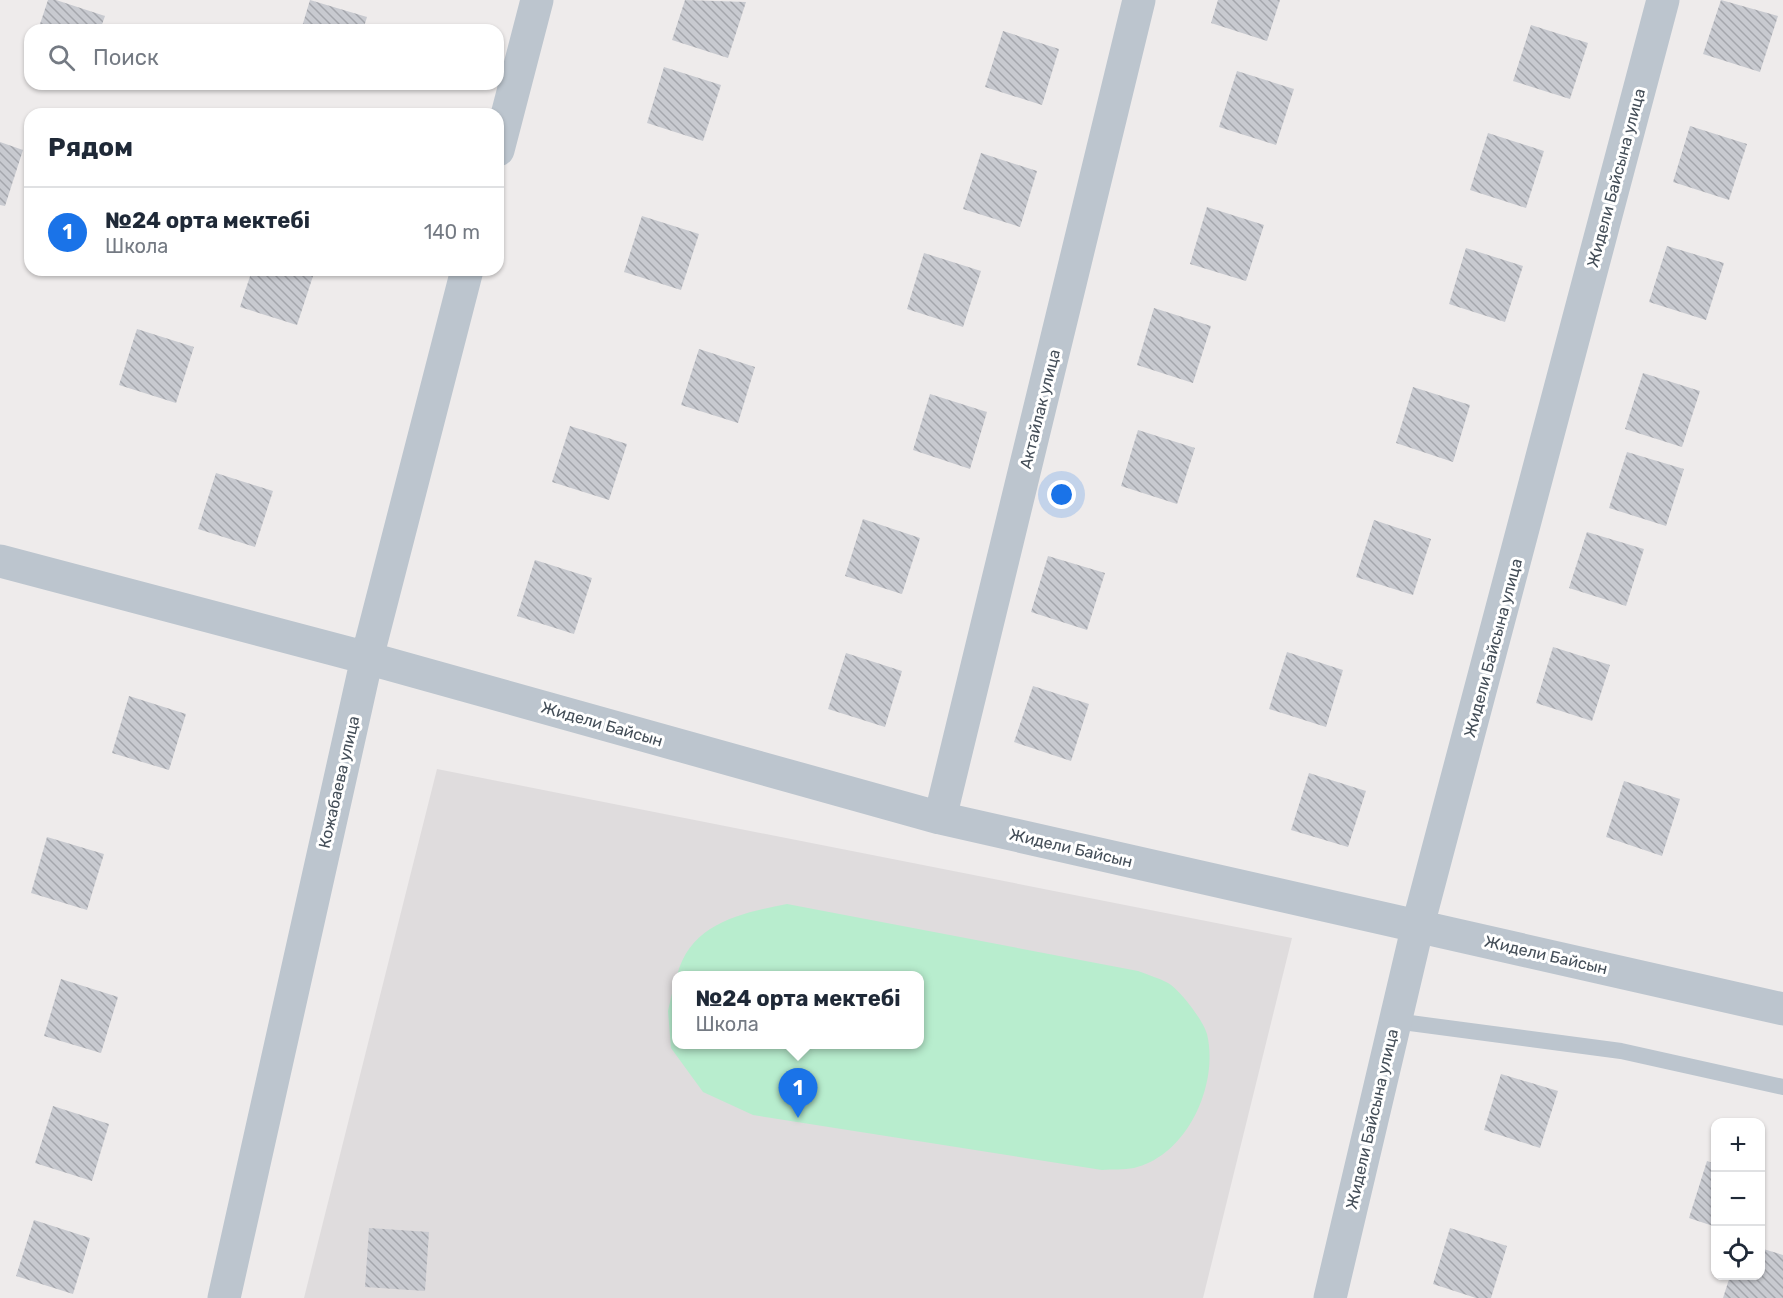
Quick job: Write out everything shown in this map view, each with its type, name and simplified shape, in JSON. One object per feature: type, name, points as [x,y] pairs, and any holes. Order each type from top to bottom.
[{"type":"street","points":[[504,127],[537,0]]},
{"type":"street","name":"Актайлак улица","points":[[940,818],[1139,0]]},
{"type":"street","name":"Жидели Байсына улица","points":[[1330,1298],[1418,925],[1663,0]]},
{"type":"street","name":"Кожабаева улица","points":[[224,1298],[367,658],[465,276]]},
{"type":"street","name":"Жидели Байсын","points":[[0,561],[367,658],[940,818],[1783,1009]]},
{"type":"lane","points":[[1395,1021],[1621,1051],[1783,1088]]},
{"type":"shaded area","points":[[437,769],[1292,938],[1203,1298],[304,1298]]},
{"type":"green space","points":[[787,904],[1138,971],[1168,983],[1190,1006],[1207,1034],[1210,1054],[1208,1074],[1195,1115],[1184,1133],[1170,1149],[1153,1161],[1134,1168],[1102,1170],[753,1115],[703,1092],[671,1048],[668,1011],[672,994],[672,1049],[924,1049],[924,971],[679,971],[693,944],[706,932],[736,917]]},
{"type":"building","points":[[48,0],[56,0],[105,16],[102,24],[40,24]]},
{"type":"building","points":[[310,0],[367,17],[365,24],[303,24]]},
{"type":"building","points":[[685,0],[746,2],[728,58],[672,40]]},
{"type":"building","points":[[1218,0],[1280,0],[1267,41],[1211,23]]},
{"type":"building","points":[[1721,0],[1778,16],[1760,72],[1703,54]]},
{"type":"building","points":[[1531,25],[1588,43],[1570,99],[1513,81]]},
{"type":"building","points":[[1003,31],[1059,49],[1042,105],[985,87]]},
{"type":"building","points":[[664,67],[721,85],[703,141],[647,123]]},
{"type":"building","points":[[1237,71],[1294,89],[1276,145],[1219,127]]},
{"type":"building","points":[[1690,126],[1747,144],[1729,200],[1673,182]]},
{"type":"building","points":[[1488,133],[1544,151],[1526,208],[1470,190]]},
{"type":"building","points":[[0,142],[23,150],[5,206],[0,205]]},
{"type":"building","points":[[981,153],[1037,171],[1020,227],[963,209]]},
{"type":"building","points":[[1207,207],[1264,225],[1246,281],[1190,264]]},
{"type":"building","points":[[642,216],[699,234],[681,290],[624,272]]},
{"type":"building","points":[[1667,246],[1724,263],[1706,320],[1649,302]]},
{"type":"building","points":[[1466,248],[1523,266],[1505,322],[1449,304]]},
{"type":"building","points":[[924,253],[981,271],[963,327],[907,309]]},
{"type":"building","points":[[250,276],[313,276],[297,325],[240,307]]},
{"type":"building","points":[[1154,308],[1211,326],[1193,383],[1137,365]]},
{"type":"building","points":[[137,329],[194,347],[176,403],[119,385]]},
{"type":"building","points":[[699,349],[755,367],[738,423],[681,405]]},
{"type":"building","points":[[1643,373],[1700,391],[1682,447],[1625,429]]},
{"type":"building","points":[[1413,387],[1470,405],[1453,462],[1396,443]]},
{"type":"building","points":[[930,394],[987,412],[970,469],[913,450]]},
{"type":"building","points":[[570,426],[627,444],[609,500],[552,482]]},
{"type":"building","points":[[1138,430],[1195,448],[1177,504],[1121,486]]},
{"type":"building","points":[[1627,452],[1684,469],[1666,526],[1609,508]]},
{"type":"building","points":[[216,473],[273,491],[255,547],[198,529]]},
{"type":"building","points":[[863,519],[920,538],[902,594],[845,576]]},
{"type":"building","points":[[1374,520],[1431,539],[1413,595],[1356,577]]},
{"type":"building","points":[[1587,532],[1644,549],[1626,606],[1569,588]]},
{"type":"building","points":[[1048,556],[1105,573],[1087,630],[1031,612]]},
{"type":"building","points":[[535,560],[592,578],[574,634],[517,616]]},
{"type":"building","points":[[1553,647],[1610,665],[1592,721],[1536,703]]},
{"type":"building","points":[[1287,652],[1343,670],[1326,727],[1269,709]]},
{"type":"building","points":[[846,653],[902,671],[885,727],[828,709]]},
{"type":"building","points":[[1033,686],[1089,704],[1071,761],[1014,742]]},
{"type":"building","points":[[129,696],[186,714],[169,770],[112,753]]},
{"type":"building","points":[[1309,773],[1366,791],[1348,847],[1291,830]]},
{"type":"building","points":[[1624,781],[1680,799],[1662,856],[1606,837]]},
{"type":"building","points":[[47,837],[104,854],[87,910],[31,893]]},
{"type":"building","points":[[61,979],[118,997],[101,1053],[44,1036]]},
{"type":"building","points":[[1501,1074],[1558,1091],[1540,1148],[1484,1130]]},
{"type":"building","points":[[53,1106],[109,1124],[92,1181],[35,1163]]},
{"type":"building","points":[[1707,1161],[1711,1162],[1711,1225],[1689,1218]]},
{"type":"building","points":[[34,1220],[90,1238],[73,1294],[16,1276]]},
{"type":"building","points":[[369,1228],[429,1232],[425,1291],[365,1287]]},
{"type":"building","points":[[1450,1228],[1507,1246],[1491,1298],[1476,1298],[1433,1284]]},
{"type":"building","points":[[1765,1250],[1783,1255],[1783,1298],[1723,1298],[1729,1280],[1765,1280]]},
{"type":"place","name":"№24 орта мектебі","points":[[798,1118]]}]
